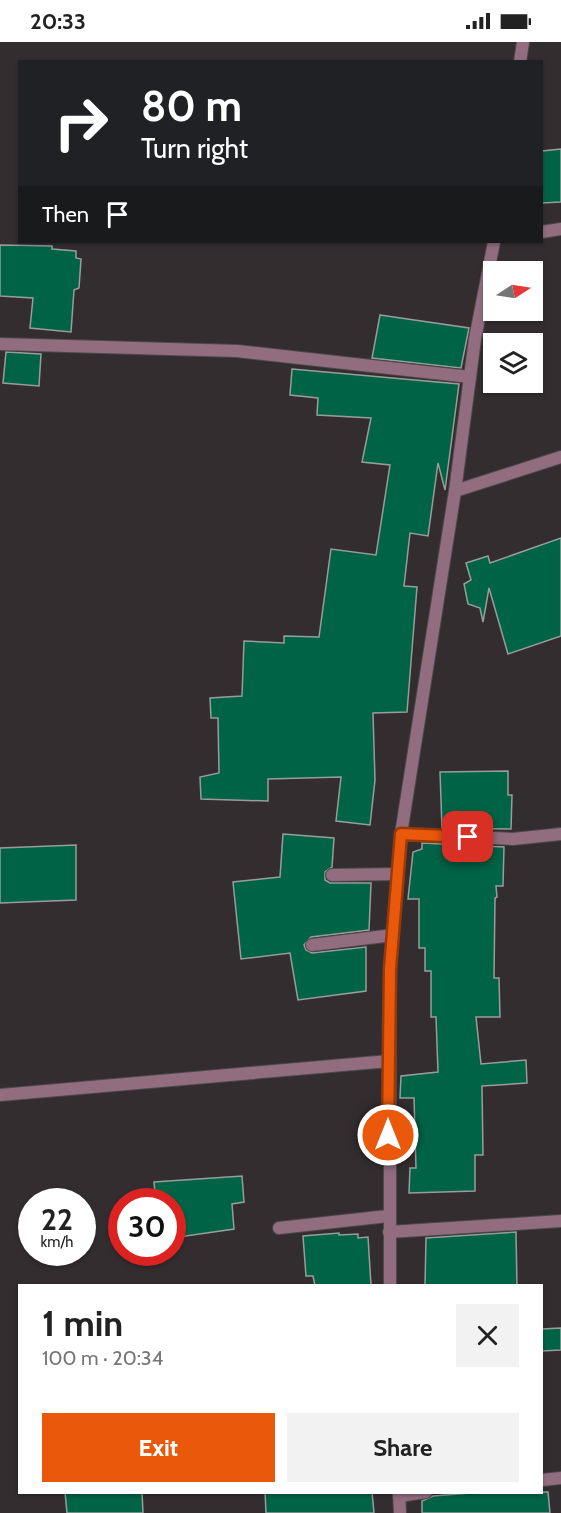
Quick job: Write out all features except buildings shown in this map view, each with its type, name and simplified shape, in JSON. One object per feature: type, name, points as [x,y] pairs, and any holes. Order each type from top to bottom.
[{"type":"street","points":[[520,60],[523,42]]},
{"type":"street","points":[[543,232],[561,230]]},
{"type":"street","points":[[390,1284],[389,1062],[393,935],[401,834],[455,491],[470,377],[494,243]]},
{"type":"street","points":[[0,344],[237,351],[470,377]]},
{"type":"street","points":[[455,491],[561,457]]},
{"type":"street","points":[[401,834],[513,839],[561,834]]},
{"type":"street","points":[[332,875],[398,874]]},
{"type":"street","points":[[312,945],[393,935]]},
{"type":"street","points":[[0,1095],[389,1062]]},
{"type":"street","points":[[279,1228],[388,1216]]},
{"type":"street","points":[[388,1232],[561,1221]]},
{"type":"street","points":[[543,1480],[561,1478]]},
{"type":"street","points":[[399,1494],[400,1513]]},
{"type":"route","points":[[388,1135],[390,969],[401,834],[468,837]]}]
